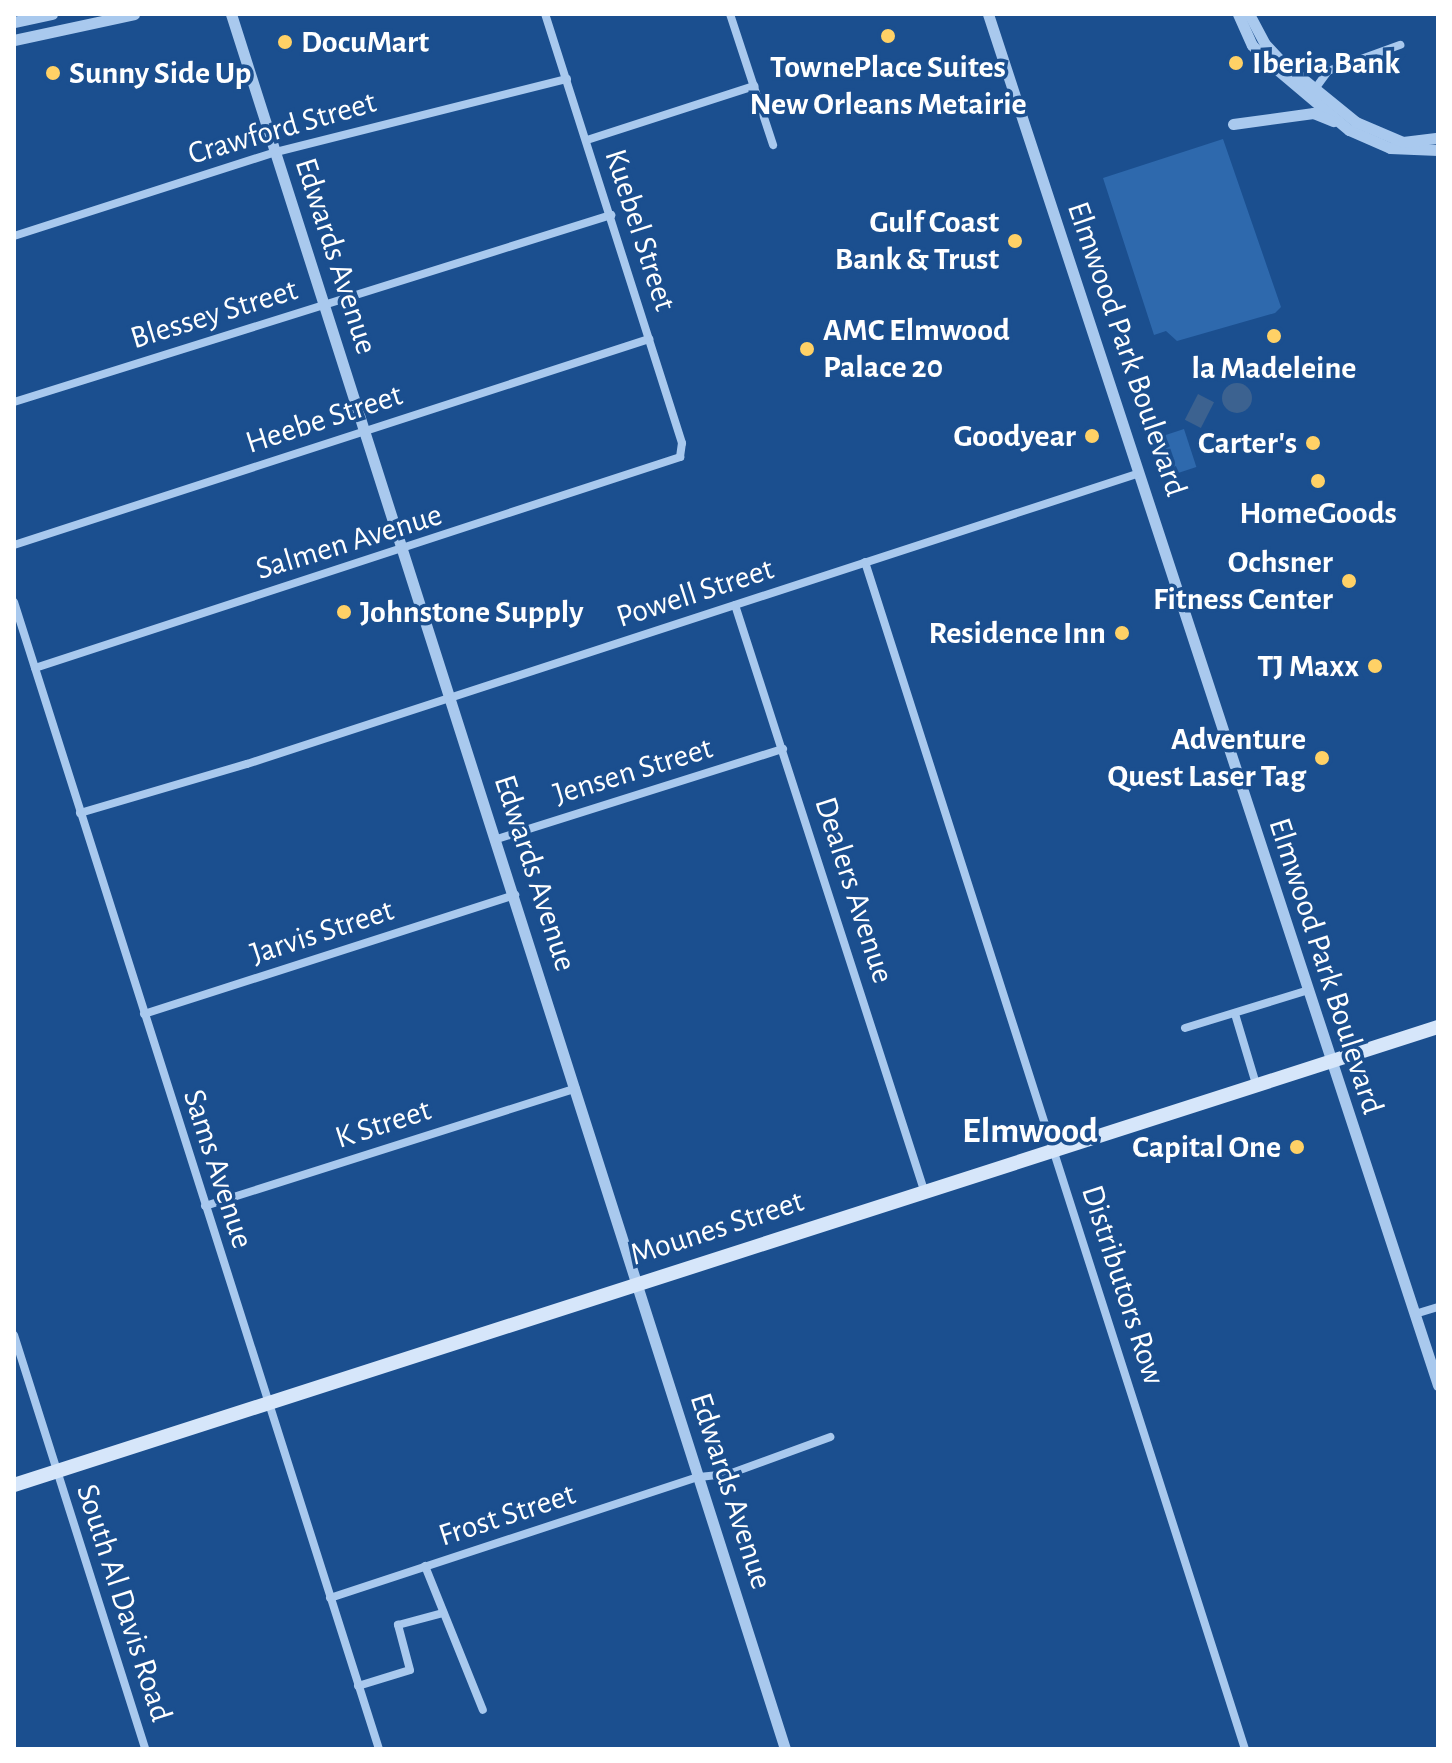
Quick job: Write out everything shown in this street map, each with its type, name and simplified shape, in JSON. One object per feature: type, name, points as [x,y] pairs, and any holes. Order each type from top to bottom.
[{"type":"main road","name":"Mounes Street","points":[[14,1485],[1438,1027]]},
{"type":"street","points":[[14,22],[52,14]]},
{"type":"street","points":[[14,40],[134,14]]},
{"type":"street","name":"Edwards Avenue","points":[[231,14],[515,895],[785,1749]]},
{"type":"street","name":"Kuebel Street","points":[[545,14],[682,443],[676,459]]},
{"type":"street","points":[[730,14],[773,145]]},
{"type":"street","name":"Elmwood Park Boulevard","points":[[988,14],[1141,472],[1305,991],[1438,1385]]},
{"type":"street","points":[[1238,14],[1252,45],[1267,61],[1344,126]]},
{"type":"street","points":[[1249,14],[1265,44],[1315,89],[1379,136],[1403,142],[1438,138]]},
{"type":"street","points":[[1315,89],[1328,71],[1400,45]]},
{"type":"street","name":"Crawford Street","points":[[14,236],[276,152],[567,79]]},
{"type":"street","points":[[587,140],[754,86]]},
{"type":"street","points":[[1233,124],[1313,113],[1390,148],[1438,150]]},
{"type":"street","name":"Blessey Street","points":[[14,402],[611,215]]},
{"type":"street","name":"Heebe Street","points":[[14,545],[649,339]]},
{"type":"street","name":"Salmen Avenue","points":[[35,668],[676,459]]},
{"type":"street","name":"Powell Street","points":[[80,813],[1141,472]]},
{"type":"street","name":"Distributors Row","points":[[865,562],[1245,1749]]},
{"type":"street","name":"Sams Avenue","points":[[14,602],[379,1749]]},
{"type":"street","name":"Dealers Avenue","points":[[735,605],[924,1190]]},
{"type":"street","name":"Jensen Street","points":[[497,839],[783,749]]},
{"type":"street","name":"Jarvis Street","points":[[144,1014],[515,895]]},
{"type":"street","points":[[1185,1028],[1305,991]]},
{"type":"street","points":[[1235,1014],[1256,1084]]},
{"type":"street","name":"K Street","points":[[205,1206],[576,1088]]},
{"type":"street","points":[[1415,1314],[1438,1307]]},
{"type":"street","name":"South Al Davis Road","points":[[14,1335],[145,1749]]},
{"type":"street","name":"Frost Street","points":[[330,1598],[699,1477],[729,1474],[830,1437]]},
{"type":"street","points":[[425,1566],[483,1710]]},
{"type":"street","points":[[358,1686],[410,1670],[398,1625],[443,1613]]},
{"type":"shaded area","points":[[1223,139],[1281,307],[1275,313],[1177,341],[1166,331],[1154,335],[1103,178]]},
{"type":"shaded area","points":[[1237,383],[1247,388],[1252,398],[1247,408],[1237,413],[1227,408],[1222,398],[1227,388]]},
{"type":"shaded area","points":[[1198,394],[1214,402],[1201,428],[1185,420]]},
{"type":"shaded area","points":[[1184,429],[1196,467],[1174,474],[1161,436]]},
{"type":"place","name":"TownePlace Suites New Orleans Metairie","points":[[888,36]]},
{"type":"place","name":"DocuMart","points":[[285,42]]},
{"type":"place","name":"Iberia Bank","points":[[1236,63]]},
{"type":"place","name":"Sunny Side Up","points":[[53,73]]},
{"type":"place","name":"Gulf Coast Bank & Trust","points":[[1015,241]]},
{"type":"place","name":"la Madeleine","points":[[1274,336]]},
{"type":"place","name":"AMC Elmwood Palace 20","points":[[807,349]]},
{"type":"place","name":"Goodyear","points":[[1092,436]]},
{"type":"place","name":"Carter's","points":[[1313,443]]},
{"type":"place","name":"HomeGoods","points":[[1318,481]]},
{"type":"place","name":"Ochsner Fitness Center","points":[[1349,581]]},
{"type":"place","name":"Johnstone Supply","points":[[344,612]]},
{"type":"place","name":"Residence Inn","points":[[1122,633]]},
{"type":"place","name":"TJ Maxx","points":[[1375,666]]},
{"type":"place","name":"Adventure Quest Laser Tag","points":[[1322,758]]},
{"type":"place","name":"Capital One","points":[[1297,1147]]},
{"type":"district","name":"Elmwood","points":[[1030,1132]]}]
